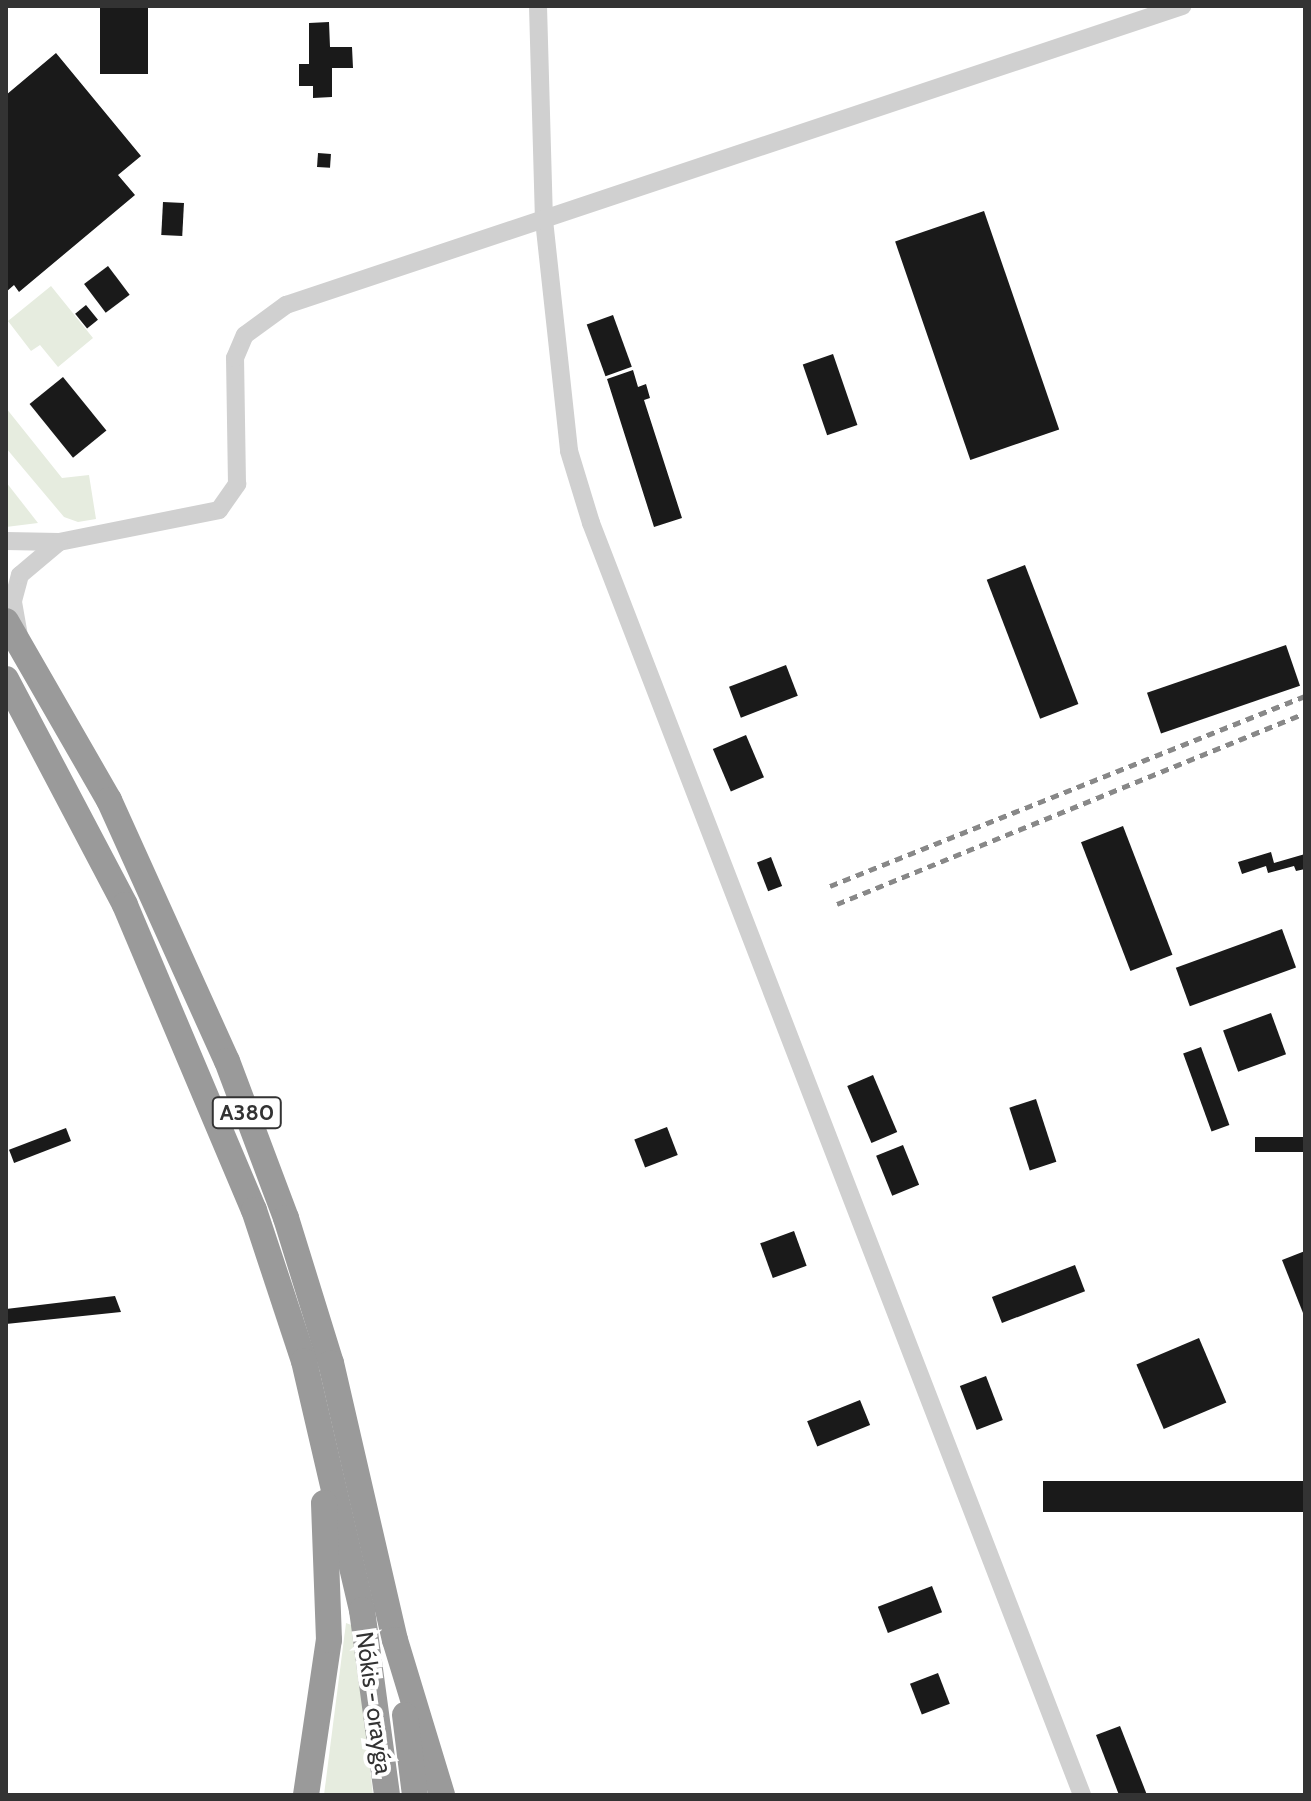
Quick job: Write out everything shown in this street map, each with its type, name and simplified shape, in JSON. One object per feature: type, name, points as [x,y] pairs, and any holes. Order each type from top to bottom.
[{"type":"highway","name":"A380","points":[[13,630],[82,753],[220,1047],[286,1218],[331,1363],[395,1640],[415,1795]]},
{"type":"highway","name":"A380","points":[[6,679],[56,767],[125,905],[208,1095],[259,1225],[304,1361],[320,1431]]},
{"type":"highway","points":[[56,767],[82,753]]},
{"type":"highway","points":[[306,1795],[329,1640],[320,1431]]},
{"type":"highway","name":"Nókis - orayǵa","points":[[320,1431],[362,1610],[387,1795]]},
{"type":"highway","points":[[395,1640],[442,1795]]},
{"type":"street","points":[[538,6],[544,220],[569,451],[591,523],[1082,1795]]},
{"type":"street","points":[[6,541],[59,542],[203,516],[231,499],[237,484],[235,358],[245,335],[262,319],[286,305],[1182,6]]},
{"type":"street","points":[[13,630],[13,601],[20,575],[59,542]]},
{"type":"shaded area","points":[[51,286],[93,338],[58,367],[40,345],[31,351],[8,321]]},
{"type":"shaded area","points":[[6,408],[62,478],[89,475],[96,519],[78,522],[64,517],[6,448]]},
{"type":"shaded area","points":[[6,482],[38,523],[6,527]]},
{"type":"shaded area","points":[[346,1623],[354,1626],[373,1795],[324,1795]]},
{"type":"building","points":[[100,6],[148,6],[148,74],[100,74]]},
{"type":"building","points":[[329,22],[330,47],[352,47],[353,68],[332,68],[332,97],[313,98],[313,86],[299,86],[299,64],[309,64],[309,23]]},
{"type":"building","points":[[56,53],[141,156],[118,175],[135,195],[19,292],[14,285],[6,292],[6,95]]},
{"type":"building","points":[[318,153],[331,154],[330,168],[317,167]]},
{"type":"building","points":[[163,202],[184,203],[182,236],[161,235]]},
{"type":"building","points":[[984,211],[1059,429],[970,460],[895,242]]},
{"type":"building","points":[[108,266],[130,295],[106,313],[84,284]]},
{"type":"building","points":[[86,305],[98,320],[87,329],[75,314]]},
{"type":"building","points":[[613,315],[632,367],[605,376],[587,325]]},
{"type":"building","points":[[833,354],[857,425],[827,435],[803,364]]},
{"type":"building","points":[[633,370],[638,387],[646,384],[650,398],[644,400],[682,518],[654,527],[607,379]]},
{"type":"building","points":[[63,377],[106,431],[73,458],[30,404]]},
{"type":"building","points":[[1025,565],[1078,704],[1040,719],[987,580]]},
{"type":"building","points":[[1286,645],[1300,686],[1161,734],[1147,693]]},
{"type":"building","points":[[786,665],[798,696],[741,718],[729,687]]},
{"type":"building","points":[[746,735],[764,777],[731,791],[713,749]]},
{"type":"building","points":[[1123,826],[1172,955],[1130,971],[1081,842]]},
{"type":"building","points":[[1271,852],[1274,863],[1305,854],[1305,869],[1296,871],[1294,866],[1268,873],[1266,866],[1242,874],[1238,862]]},
{"type":"building","points":[[771,857],[782,886],[768,891],[757,862]]},
{"type":"building","points":[[1282,929],[1296,968],[1190,1006],[1176,968]]},
{"type":"building","points":[[1271,1013],[1286,1054],[1238,1072],[1223,1030]]},
{"type":"building","points":[[1201,1047],[1229,1125],[1212,1131],[1183,1053]]},
{"type":"building","points":[[873,1075],[897,1132],[871,1143],[847,1086]]},
{"type":"building","points":[[1036,1099],[1056,1162],[1030,1170],[1009,1108]]},
{"type":"building","points":[[667,1127],[678,1155],[645,1168],[634,1140]]},
{"type":"building","points":[[66,1128],[71,1141],[14,1163],[9,1150]]},
{"type":"building","points":[[1255,1137],[1305,1137],[1305,1152],[1255,1152]]},
{"type":"building","points":[[903,1145],[919,1185],[892,1196],[876,1156]]},
{"type":"building","points":[[794,1231],[807,1266],[773,1278],[760,1243]]},
{"type":"building","points":[[1305,1251],[1305,1318],[1282,1260]]},
{"type":"building","points":[[1075,1265],[1085,1291],[1002,1323],[992,1297]]},
{"type":"building","points":[[115,1296],[121,1312],[6,1324],[6,1309]]},
{"type":"building","points":[[1199,1338],[1226,1402],[1164,1429],[1136,1365]]},
{"type":"building","points":[[986,1376],[1003,1420],[977,1430],[960,1386]]},
{"type":"building","points":[[860,1400],[870,1425],[817,1446],[807,1421]]},
{"type":"building","points":[[1043,1481],[1305,1481],[1305,1512],[1043,1512]]},
{"type":"building","points":[[932,1586],[942,1612],[888,1633],[878,1607]]},
{"type":"building","points":[[938,1673],[950,1704],[922,1715],[910,1684]]},
{"type":"building","points":[[1120,1726],[1147,1795],[1119,1795],[1096,1735]]},
{"type":"railway","points":[[830,886],[1305,696]]},
{"type":"railway","points":[[837,904],[1305,713]]}]
